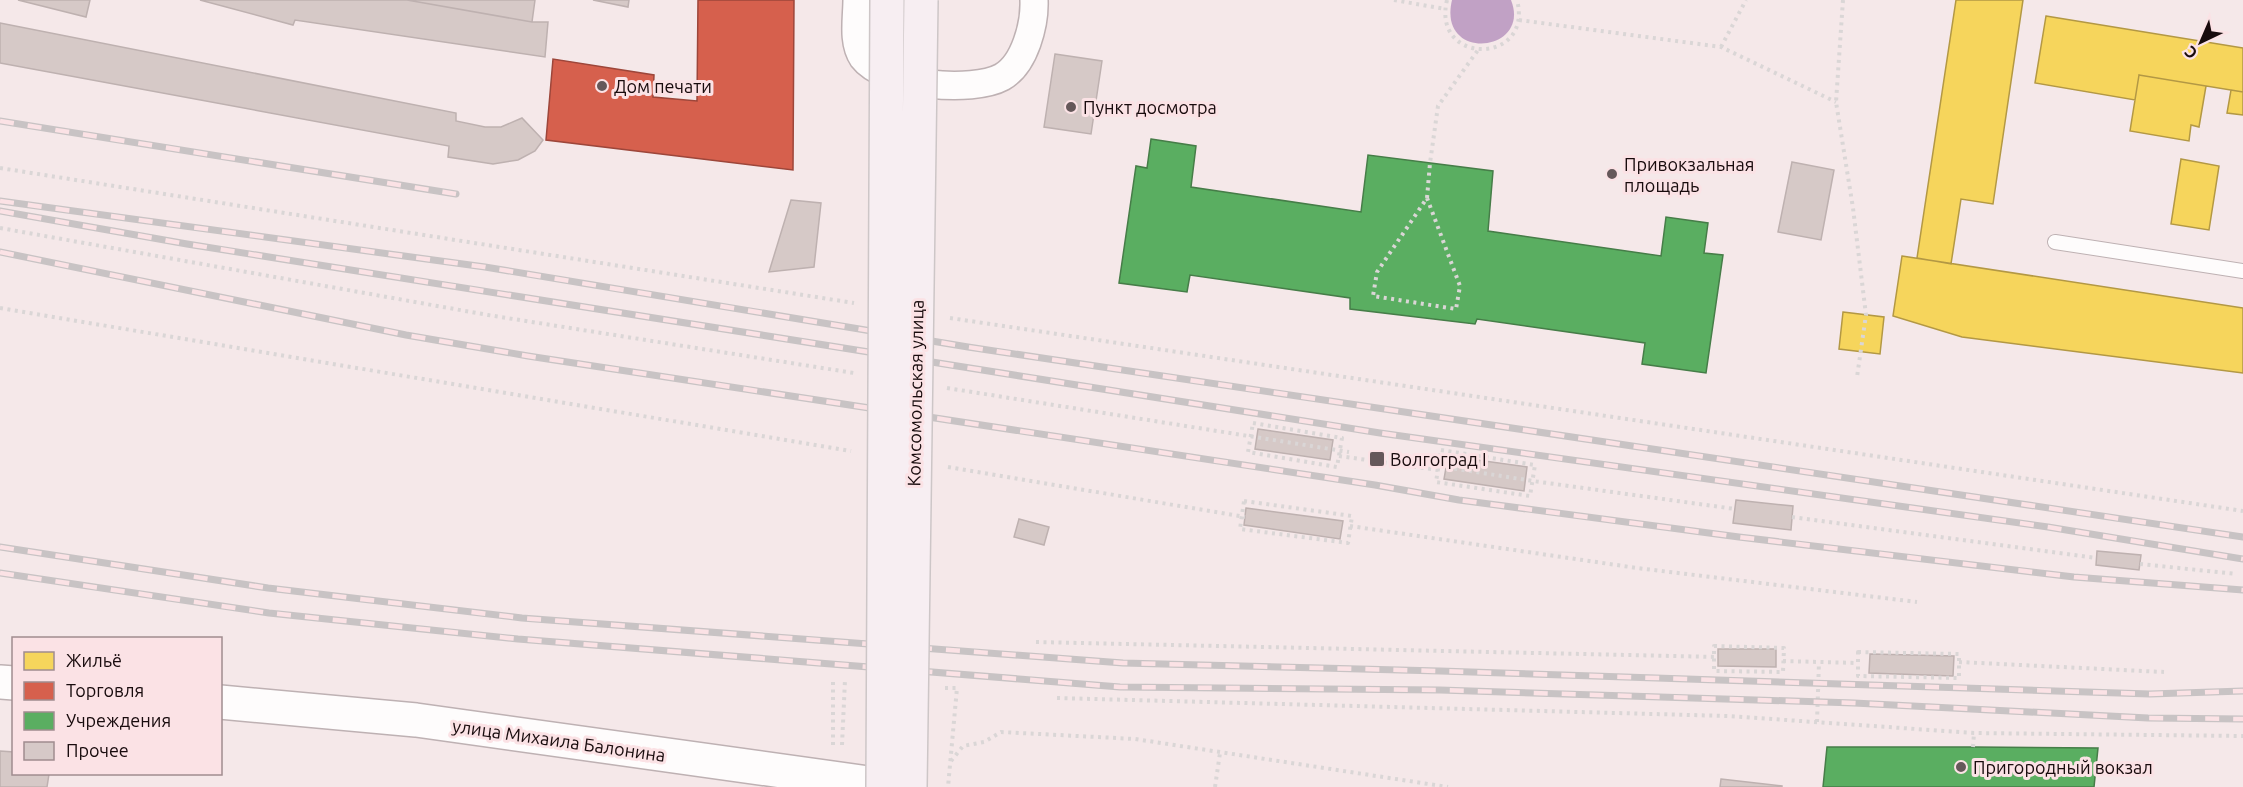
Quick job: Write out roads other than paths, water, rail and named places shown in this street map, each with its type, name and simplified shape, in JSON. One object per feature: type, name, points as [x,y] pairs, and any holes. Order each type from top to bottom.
[{"type":"main road","name":"Комсомольская улица","points":[[884,787],[887,0]]},
{"type":"main road","name":"Комсомольская улица","points":[[910,787],[921,0]]},
{"type":"street","points":[[857,0],[856,39],[863,57],[874,68],[905,81],[935,85],[975,86],[1002,77],[1019,58],[1031,33],[1034,0]]},
{"type":"street","name":"улица Михаила Балонина","points":[[222,702],[416,720],[897,787]]},
{"type":"lane","points":[[2055,242],[2243,271]]},
{"type":"railway","points":[[0,121],[456,194]]},
{"type":"railway","points":[[0,201],[485,267],[968,347],[2243,537]]},
{"type":"railway","points":[[0,211],[187,244],[1380,433],[2048,527],[2243,559]]},
{"type":"railway","points":[[0,252],[406,335],[528,356],[1375,485],[1459,500],[1739,537],[2074,577],[2243,590]]},
{"type":"railway","points":[[0,547],[268,588],[522,618],[1123,663],[2150,694],[2243,691]]},
{"type":"railway","points":[[0,573],[269,613],[518,639],[1120,687],[1440,690],[1854,703],[2148,718],[2243,719]]},
{"type":"place","name":"Дом печати","points":[[602,86]]},
{"type":"place","name":"Пункт досмотра","points":[[1071,107]]},
{"type":"place","name":"Привокзальная площадь","points":[[1612,174]]},
{"type":"place","name":"Волгоград I","points":[[1377,459]]},
{"type":"place","name":"Пригородный вокзал","points":[[1961,767]]}]
